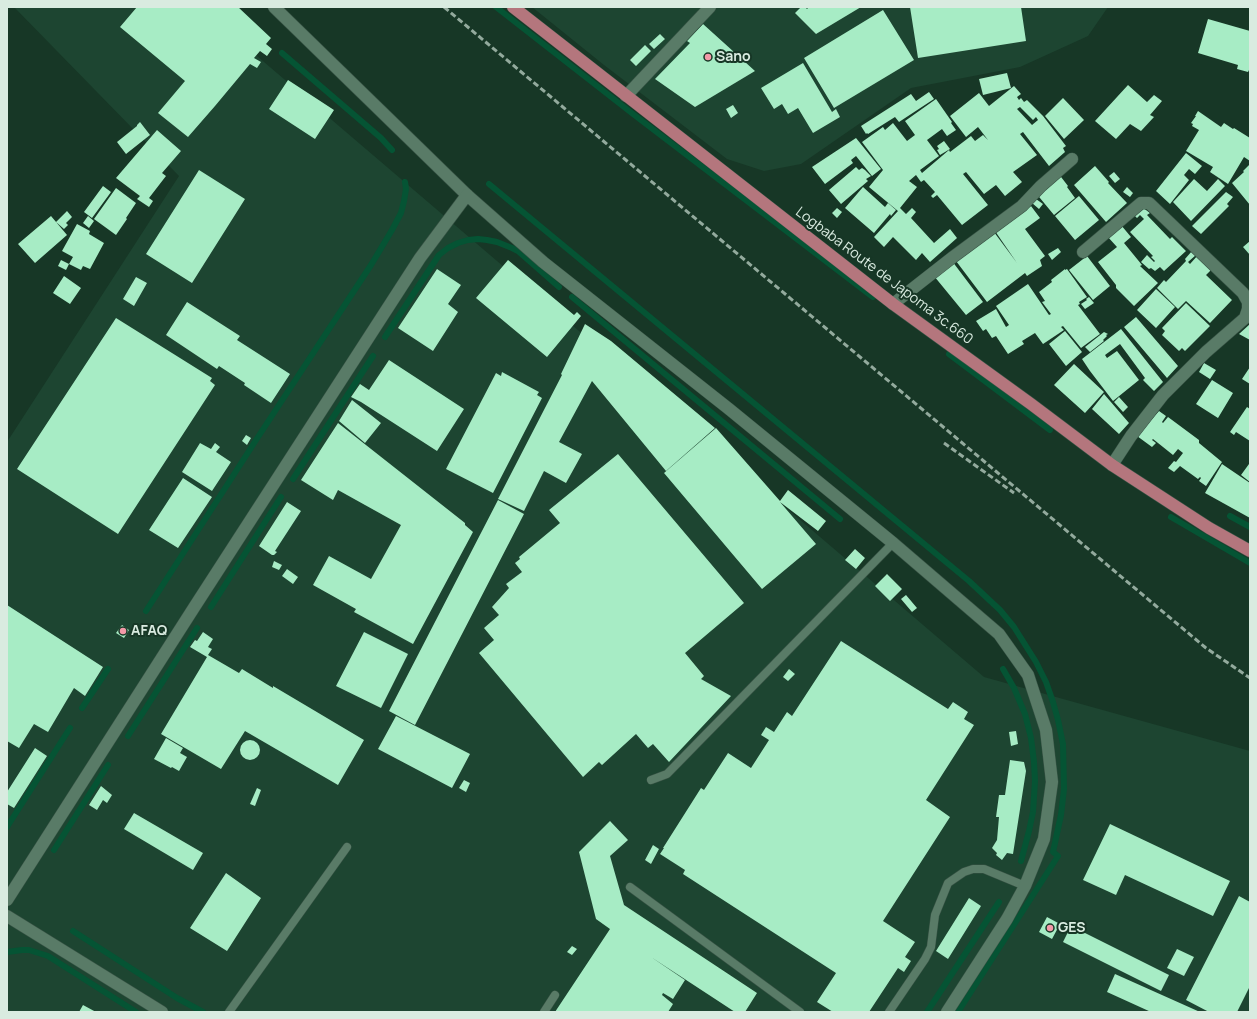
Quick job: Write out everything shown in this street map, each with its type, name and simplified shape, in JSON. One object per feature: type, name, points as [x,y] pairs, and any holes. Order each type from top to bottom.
[{"type":"main road","name":"Logbaba Route de Japoma 3c.660","points":[[512,7],[894,304],[1112,464],[1209,528],[1250,551]]},
{"type":"street","points":[[274,7],[467,195],[543,262],[723,404],[894,543],[1000,634],[1028,675],[1046,730],[1052,782],[1044,839],[1026,886],[1007,919],[947,1012]]},
{"type":"street","points":[[626,96],[710,7]]},
{"type":"street","points":[[894,304],[953,257],[1022,206],[1045,182],[1072,159]]},
{"type":"street","points":[[7,900],[416,264],[467,195]]},
{"type":"street","points":[[1083,252],[1141,203],[1149,203],[1243,293],[1248,302],[1248,310],[1245,318],[1206,352],[1163,395],[1131,436],[1112,464]]},
{"type":"street","points":[[7,916],[162,1012]]},
{"type":"lane","points":[[651,780],[667,774],[894,543]]},
{"type":"lane","points":[[229,1012],[347,847]]},
{"type":"lane","points":[[889,1012],[925,959],[931,947],[935,915],[948,883],[964,872],[974,868],[984,870],[1026,886]]},
{"type":"lane","points":[[630,886],[800,1012]]},
{"type":"lane","points":[[544,1012],[555,995]]},
{"type":"shaded area","points":[[14,7],[210,7],[257,56],[984,677],[1250,751],[1250,1012],[7,1012],[7,442],[179,176]]},
{"type":"shaded area","points":[[532,7],[1108,7],[1088,36],[1020,67],[911,88],[801,164],[764,171],[727,159],[604,65]]},
{"type":"building","points":[[137,7],[238,7],[271,38],[266,44],[272,49],[267,56],[260,51],[254,58],[261,62],[257,68],[250,64],[188,137],[158,113],[185,81],[120,27]]},
{"type":"building","points":[[801,7],[805,7],[807,9],[809,7],[861,7],[816,34],[795,13]]},
{"type":"building","points":[[910,7],[1021,7],[1026,41],[918,58]]},
{"type":"building","points":[[883,10],[914,60],[834,108],[804,58]]},
{"type":"building","points":[[1208,19],[1250,31],[1250,71],[1249,70],[1248,72],[1237,69],[1238,65],[1198,53]]},
{"type":"building","name":"Sano","points":[[703,24],[755,71],[695,107],[655,79],[690,43],[687,41]]},
{"type":"building","points":[[660,34],[665,39],[654,49],[649,44]]},
{"type":"building","points":[[645,45],[651,51],[636,66],[630,60]]},
{"type":"building","points":[[803,63],[832,112],[836,109],[840,117],[813,133],[798,108],[788,114],[782,104],[774,109],[761,88]]},
{"type":"building","points":[[1007,73],[1011,88],[983,95],[979,79]]},
{"type":"building","points":[[288,80],[334,110],[315,139],[269,109]]},
{"type":"building","points":[[1128,85],[1147,102],[1154,95],[1162,101],[1150,115],[1154,117],[1141,131],[1130,124],[1116,139],[1095,121]]},
{"type":"building","points":[[1014,86],[1021,94],[1017,97],[1019,100],[1021,98],[1024,102],[1027,100],[1043,116],[1066,146],[1063,148],[1065,152],[1049,166],[1023,132],[1020,134],[1037,155],[1013,172],[1022,182],[1005,196],[996,185],[984,194],[966,172],[963,174],[988,205],[962,225],[937,195],[933,198],[931,196],[935,192],[924,180],[921,182],[916,175],[909,181],[917,187],[900,208],[906,214],[912,208],[916,212],[911,218],[934,243],[950,229],[957,238],[930,262],[922,253],[916,260],[893,237],[884,247],[874,237],[898,211],[869,187],[883,170],[862,142],[883,127],[885,130],[893,123],[907,141],[915,135],[905,121],[936,99],[956,130],[947,136],[942,129],[927,140],[939,156],[920,170],[922,173],[949,150],[950,152],[971,136],[975,141],[983,135],[988,140],[978,127],[966,137],[950,116],[979,93],[989,106]],"holes":[[[1020,107],[1033,120],[1036,117],[1038,120],[1032,125],[1017,109]]]},
{"type":"building","points":[[929,92],[934,99],[899,122],[895,117],[868,134],[866,134],[861,126],[911,94],[916,101]]},
{"type":"building","points":[[1063,98],[1084,120],[1064,139],[1045,116]]},
{"type":"building","points":[[733,105],[738,113],[731,118],[726,109]]},
{"type":"building","points":[[1198,111],[1221,127],[1224,123],[1250,138],[1250,161],[1244,157],[1228,184],[1210,172],[1213,167],[1186,151],[1199,130],[1192,126],[1193,124],[1191,123]]},
{"type":"building","points":[[140,122],[150,135],[126,154],[117,142]]},
{"type":"building","points":[[157,130],[181,151],[162,173],[166,176],[149,198],[153,201],[149,207],[137,199],[140,196],[116,178]]},
{"type":"building","points":[[856,138],[881,169],[872,176],[856,156],[851,160],[853,163],[825,184],[812,167]]},
{"type":"building","points":[[944,141],[950,149],[940,155],[937,150],[939,149],[937,146]]},
{"type":"building","points":[[1186,153],[1202,166],[1195,174],[1189,169],[1184,175],[1189,180],[1170,204],[1156,191]]},
{"type":"building","points":[[1250,164],[1250,205],[1232,183]]},
{"type":"building","points":[[1095,166],[1109,182],[1108,183],[1127,203],[1106,222],[1074,185]]},
{"type":"building","points":[[856,167],[859,170],[862,168],[871,176],[866,179],[868,181],[841,204],[829,190]]},
{"type":"building","points":[[199,170],[245,199],[192,283],[146,254]]},
{"type":"building","points":[[1114,172],[1120,179],[1115,183],[1109,176]]},
{"type":"building","points":[[1058,173],[1075,198],[1054,215],[1035,192]]},
{"type":"building","points":[[1194,179],[1207,191],[1218,179],[1225,186],[1191,221],[1173,202]]},
{"type":"building","points":[[103,186],[111,192],[92,218],[84,212]]},
{"type":"building","points":[[863,187],[885,207],[888,203],[896,210],[891,216],[890,214],[874,233],[845,208]]},
{"type":"building","points":[[1127,187],[1133,193],[1130,197],[1123,192]]},
{"type":"building","points":[[116,188],[136,203],[116,235],[94,219]]},
{"type":"building","points":[[1226,192],[1233,197],[1227,204],[1229,206],[1201,234],[1192,226]]},
{"type":"building","points":[[1079,196],[1099,220],[1075,240],[1055,216]]},
{"type":"building","points":[[1036,199],[1043,204],[1039,209],[1032,203]]},
{"type":"building","points":[[1031,206],[1040,218],[1025,229],[1045,256],[1040,260],[1042,266],[1027,276],[1025,273],[987,302],[953,257],[991,228],[1017,263],[995,231]]},
{"type":"building","points":[[1142,207],[1150,213],[1147,215],[1170,239],[1172,237],[1186,251],[1164,271],[1160,267],[1155,271],[1151,268],[1149,269],[1141,262],[1147,255],[1154,262],[1155,261],[1151,257],[1153,256],[1130,232],[1144,219],[1140,215],[1137,218],[1134,215]]},
{"type":"building","points":[[837,208],[842,212],[837,218],[832,213]]},
{"type":"building","points":[[67,211],[72,217],[66,223],[68,225],[64,229],[56,222]]},
{"type":"building","points":[[51,216],[67,235],[35,263],[18,244]]},
{"type":"building","points":[[88,216],[94,221],[89,228],[83,223]]},
{"type":"building","points":[[77,224],[90,231],[89,234],[104,243],[90,269],[83,266],[81,270],[69,264],[73,257],[62,251]]},
{"type":"building","points":[[1121,225],[1131,237],[1124,243],[1142,265],[1140,266],[1158,283],[1134,306],[1116,288],[1116,285],[1098,262],[1117,247],[1107,236]]},
{"type":"building","points":[[1250,241],[1250,255],[1243,247]]},
{"type":"building","points":[[1058,248],[1061,252],[1052,260],[1048,254]]},
{"type":"building","points":[[1192,251],[1196,255],[1188,262],[1190,264],[1198,255],[1212,269],[1206,275],[1232,300],[1210,323],[1186,301],[1178,309],[1157,288],[1164,280],[1166,282],[1186,261],[1185,259]]},
{"type":"building","points":[[1087,256],[1110,286],[1093,300],[1069,270]]},
{"type":"building","points":[[61,260],[69,264],[66,270],[58,266]]},
{"type":"building","points":[[508,260],[574,315],[577,312],[581,316],[547,357],[476,298]]},
{"type":"building","points":[[952,261],[983,302],[966,315],[934,276]]},
{"type":"building","points":[[437,269],[461,285],[448,304],[458,312],[433,351],[398,328]]},
{"type":"building","points":[[1065,269],[1067,269],[1087,297],[1079,302],[1080,304],[1078,305],[1100,334],[1081,348],[1063,326],[1061,327],[1064,330],[1043,344],[1035,333],[1022,341],[1024,344],[1008,354],[996,336],[992,338],[986,329],[983,331],[976,321],[996,309],[1006,327],[1009,325],[996,306],[1028,284],[1049,315],[1051,314],[1042,302],[1045,301],[1039,292]]},
{"type":"building","points":[[64,276],[81,288],[70,304],[53,293]]},
{"type":"building","points":[[136,277],[147,283],[134,306],[123,299]]},
{"type":"building","points":[[1156,289],[1175,307],[1156,328],[1137,310]]},
{"type":"building","points":[[1089,297],[1094,303],[1085,309],[1081,304]]},
{"type":"building","points":[[187,302],[240,336],[237,340],[290,374],[271,403],[244,385],[245,383],[219,366],[217,369],[166,335]]},
{"type":"building","points":[[1186,303],[1210,326],[1185,351],[1182,348],[1179,351],[1162,335],[1165,331],[1162,328]]},
{"type":"building","points":[[1136,317],[1178,366],[1167,378],[1124,327]]},
{"type":"building","points":[[116,318],[212,378],[210,381],[215,385],[118,534],[17,469]]},
{"type":"building","points":[[585,324],[611,341],[715,428],[666,471],[592,381],[559,442],[582,454],[566,483],[544,471],[524,511],[498,499],[562,375],[561,374]]},
{"type":"building","points":[[1250,324],[1250,340],[1239,334]]},
{"type":"building","points":[[1121,329],[1163,382],[1154,391],[1143,380],[1145,378],[1120,344],[1105,355],[1107,358],[1117,351],[1139,380],[1113,401],[1082,359]]},
{"type":"building","points":[[1065,331],[1082,352],[1066,366],[1049,344]]},
{"type":"building","points":[[1104,332],[1108,334],[1103,340],[1104,341],[1090,352],[1085,347]]},
{"type":"building","points":[[389,360],[464,409],[437,451],[351,397],[360,384],[369,390]]},
{"type":"building","points":[[1204,363],[1216,370],[1210,379],[1199,372]]},
{"type":"building","points":[[1074,364],[1104,392],[1085,413],[1054,385]]},
{"type":"building","points":[[1250,367],[1250,384],[1242,379]]},
{"type":"building","points":[[502,372],[539,392],[537,395],[542,398],[493,493],[446,469],[496,373],[501,376]]},
{"type":"building","points":[[1212,380],[1233,393],[1218,418],[1196,404]]},
{"type":"building","points":[[1104,394],[1129,423],[1119,434],[1092,409]]},
{"type":"building","points":[[1119,397],[1128,407],[1123,412],[1114,402]]},
{"type":"building","points":[[352,400],[381,423],[365,443],[339,421]]},
{"type":"building","points":[[1247,407],[1250,409],[1250,441],[1236,432],[1234,435],[1230,432]]},
{"type":"building","points":[[1159,411],[1166,416],[1162,422],[1163,423],[1168,417],[1199,440],[1199,443],[1222,462],[1206,486],[1199,481],[1201,478],[1200,477],[1198,479],[1180,466],[1174,472],[1168,468],[1174,461],[1176,462],[1183,453],[1178,449],[1173,455],[1153,439],[1152,440],[1156,443],[1152,447],[1137,436]]},
{"type":"building","points":[[338,423],[465,523],[465,525],[473,532],[413,644],[354,612],[356,609],[313,585],[329,556],[371,579],[401,525],[338,490],[333,500],[301,480]]},
{"type":"building","points":[[716,428],[780,501],[788,490],[826,521],[818,531],[780,502],[816,544],[762,589],[664,473]]},
{"type":"building","points":[[246,435],[251,438],[247,445],[242,441]]},
{"type":"building","points":[[200,443],[211,449],[215,443],[220,447],[216,452],[231,462],[212,491],[182,472]]},
{"type":"building","points":[[618,454],[744,603],[685,653],[704,676],[701,679],[731,696],[669,762],[653,744],[648,748],[636,734],[602,765],[599,762],[583,777],[479,653],[494,640],[484,628],[499,615],[492,607],[509,588],[506,584],[522,572],[515,563],[520,559],[519,557],[560,523],[549,510]]},
{"type":"building","points":[[1222,464],[1250,483],[1250,518],[1205,493]]},
{"type":"building","points":[[1249,464],[1250,465],[1250,482],[1241,475]]},
{"type":"building","points":[[183,478],[212,497],[178,548],[149,530]]},
{"type":"building","points":[[498,500],[524,514],[415,725],[389,711]]},
{"type":"building","points":[[287,502],[301,511],[275,551],[277,552],[272,555],[259,546]]},
{"type":"building","points":[[855,549],[865,558],[856,569],[845,560]]},
{"type":"building","points":[[274,561],[282,565],[279,570],[272,567]]},
{"type":"building","points":[[287,569],[298,577],[293,584],[282,576]]},
{"type":"building","points":[[887,574],[902,589],[890,601],[875,586]]},
{"type":"building","points":[[906,595],[917,608],[912,612],[901,599]]},
{"type":"building","points":[[7,605],[103,667],[85,696],[74,688],[48,732],[34,724],[19,748],[7,741]]},
{"type":"building","name":"AFAQ","points":[[122,625],[129,630],[124,638],[116,633]]},
{"type":"building","points":[[203,632],[213,639],[208,647],[212,649],[208,655],[239,673],[242,669],[364,740],[338,785],[245,731],[221,769],[161,734],[207,657],[190,647],[195,640],[197,641]]},
{"type":"building","points":[[364,632],[408,654],[381,708],[336,686]]},
{"type":"building","points":[[841,641],[948,709],[953,702],[968,712],[964,719],[974,725],[926,800],[950,817],[883,921],[915,942],[905,957],[911,961],[904,972],[898,968],[869,1012],[833,1012],[817,1002],[836,973],[683,874],[685,870],[660,854],[701,788],[704,790],[728,753],[751,768],[769,740],[761,735],[766,727],[774,732],[787,712],[792,716]]},
{"type":"building","points":[[789,669],[795,674],[788,681],[783,677]]},
{"type":"building","points":[[396,716],[470,754],[452,788],[378,749]]},
{"type":"building","points":[[1016,731],[1018,744],[1011,746],[1009,732]]},
{"type":"building","points":[[166,738],[183,748],[180,753],[187,757],[179,771],[154,759]]},
{"type":"building","points":[[250,740],[257,743],[260,750],[257,757],[250,760],[243,757],[240,750],[243,743]]},
{"type":"building","points":[[35,748],[47,756],[14,808],[7,804],[7,792]]},
{"type":"building","points":[[1010,760],[1024,762],[1026,771],[1013,854],[1007,853],[1002,860],[996,855],[997,853],[992,848],[997,840],[999,817],[996,817],[999,795],[1005,795]]},
{"type":"building","points":[[464,780],[470,783],[466,792],[459,788]]},
{"type":"building","points":[[101,786],[112,795],[107,803],[103,800],[97,810],[89,805]]},
{"type":"building","points":[[257,788],[261,790],[255,806],[250,804]]},
{"type":"building","points":[[134,813],[203,853],[193,870],[124,829]]},
{"type":"building","points":[[610,821],[628,840],[610,856],[624,905],[757,993],[745,1012],[735,1012],[651,957],[685,980],[673,999],[663,993],[662,995],[673,1004],[668,1012],[555,1012],[610,929],[596,919],[579,852]]},
{"type":"building","points":[[1110,824],[1230,881],[1213,916],[1125,875],[1116,895],[1083,880]]},
{"type":"building","points":[[653,845],[659,849],[651,864],[645,860]]},
{"type":"building","points":[[226,873],[261,898],[227,951],[190,928]]},
{"type":"building","points":[[1239,896],[1250,902],[1250,986],[1237,1012],[1209,1012],[1186,1000]]},
{"type":"building","points":[[969,898],[981,906],[948,959],[936,951]]},
{"type":"building","name":"GES","points":[[1047,917],[1060,924],[1052,939],[1039,932]]},
{"type":"building","points":[[1071,926],[1169,975],[1161,991],[1063,942]]},
{"type":"building","points":[[572,946],[577,949],[572,955],[567,952]]},
{"type":"building","points":[[1177,949],[1194,957],[1184,976],[1167,968]]},
{"type":"building","points":[[1115,974],[1200,1012],[1151,1012],[1107,992]]},
{"type":"building","points":[[83,1005],[96,1012],[79,1012]]},
{"type":"waterway","points":[[496,7],[633,114],[873,297]]},
{"type":"waterway","points":[[282,53],[381,138],[392,150]]},
{"type":"waterway","points":[[146,611],[371,265],[401,213],[406,189],[405,182]]},
{"type":"waterway","points":[[489,184],[969,581],[1000,610],[1014,627],[1036,662],[1046,682],[1053,702],[1063,744],[1064,789],[1061,815],[1053,852],[1058,856],[958,1012]]},
{"type":"waterway","points":[[385,337],[439,255],[448,248],[468,240],[478,239],[497,242],[518,251],[559,287]]},
{"type":"waterway","points":[[572,297],[840,519]]},
{"type":"waterway","points":[[949,354],[1050,430]]},
{"type":"waterway","points":[[293,479],[373,356]]},
{"type":"waterway","points":[[211,607],[281,497]]},
{"type":"waterway","points":[[1230,516],[1250,527]]},
{"type":"waterway","points":[[1171,517],[1250,563]]},
{"type":"waterway","points":[[128,736],[197,628]]},
{"type":"waterway","points":[[82,708],[108,669]]},
{"type":"waterway","points":[[1003,669],[1014,688],[1025,714],[1031,738],[1034,762],[1035,781],[1033,812],[1021,861]]},
{"type":"waterway","points":[[7,827],[70,728]]},
{"type":"waterway","points":[[54,850],[108,765]]},
{"type":"waterway","points":[[927,1012],[999,902]]},
{"type":"waterway","points":[[73,931],[177,998],[203,1012]]},
{"type":"waterway","points":[[7,952],[29,950],[48,956],[136,1012]]},
{"type":"railway","points":[[444,7],[1206,648],[1250,678]]},
{"type":"railway","points":[[944,443],[1014,493]]},
{"type":"place","name":"Sano","points":[[708,57]]},
{"type":"place","name":"AFAQ","points":[[123,631]]},
{"type":"place","name":"GES","points":[[1050,928]]}]
